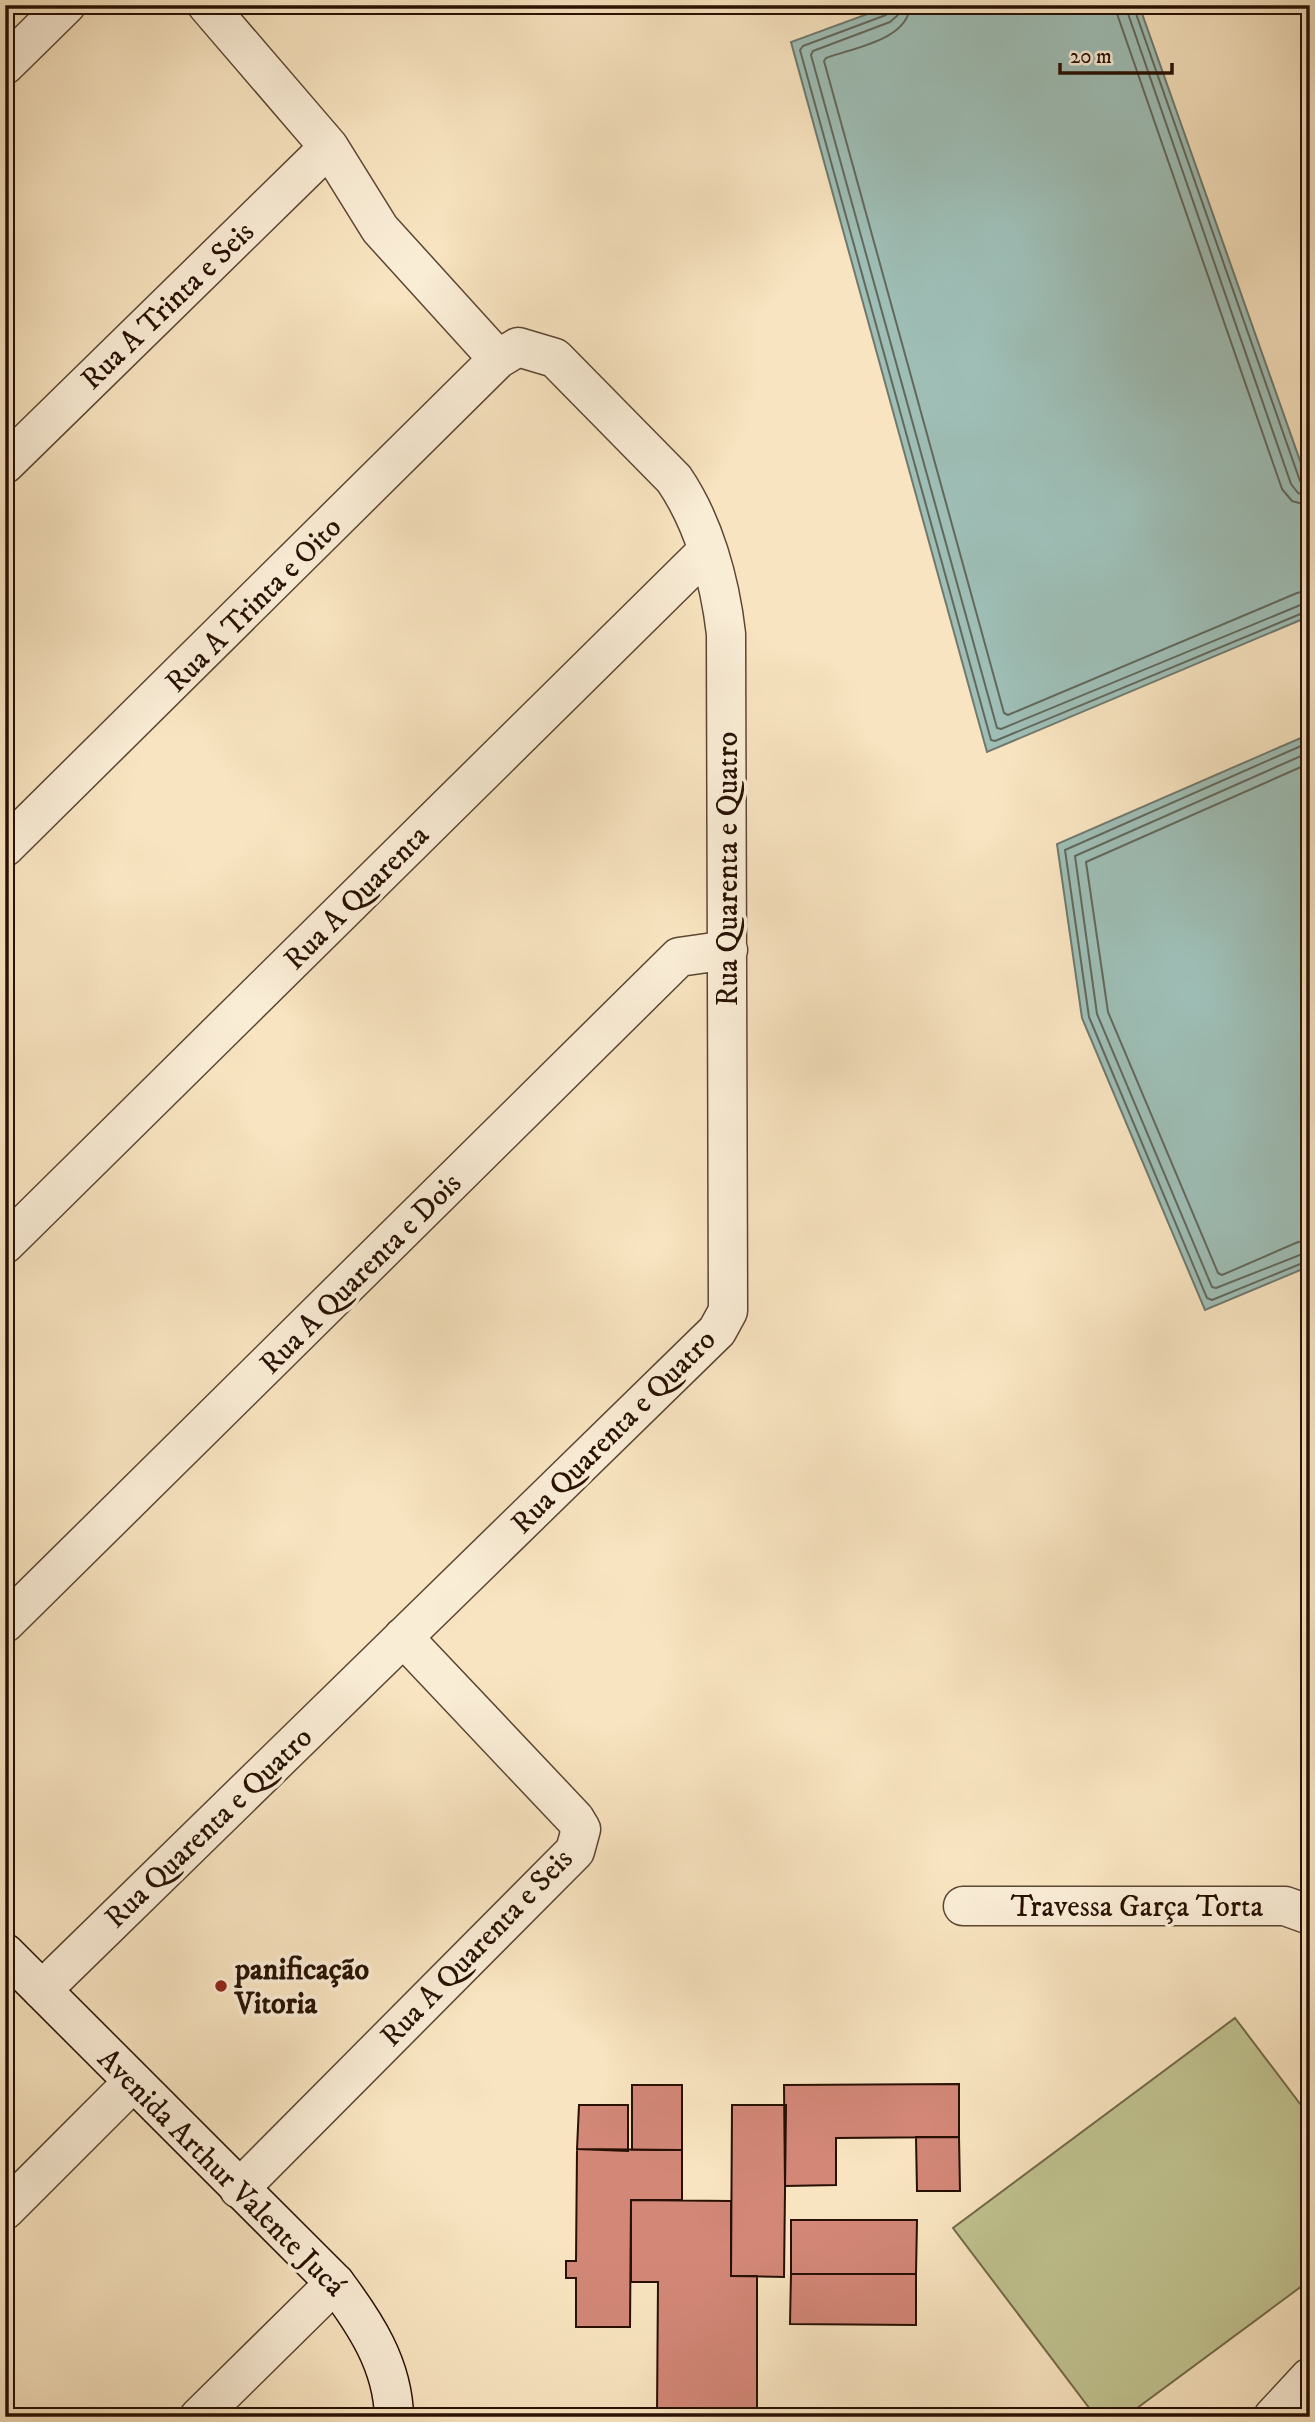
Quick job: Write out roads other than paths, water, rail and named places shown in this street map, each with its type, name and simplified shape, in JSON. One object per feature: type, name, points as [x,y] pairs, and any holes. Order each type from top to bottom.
[{"type":"street","points":[[5,65],[66,5]]},
{"type":"street","points":[[207,5],[329,147],[380,229],[498,359]]},
{"type":"street","name":"Rua A Trinta e Seis","points":[[5,464],[329,147]]},
{"type":"street","name":"Rua Quarenta e Quatro","points":[[42,1990],[717,1331],[728,1311],[726,634],[723,607],[708,550],[690,502],[674,478],[555,358],[517,347],[498,359]]},
{"type":"street","name":"Rua A Trinta e Oito","points":[[5,847],[498,359]]},
{"type":"street","name":"Rua A Quarenta","points":[[5,1244],[708,550]]},
{"type":"street","name":"Rua A Quarenta e Dois","points":[[5,1623],[679,957],[728,950]]},
{"type":"street","name":"Rua A Quarenta e Seis","points":[[239,2189],[575,1852],[581,1829],[575,1819],[403,1637]]},
{"type":"street","name":"Travessa Garça Torta","points":[[963,1906],[1285,1906],[1310,1915]]},
{"type":"street","name":"Avenida Arthur Valente Jucá","points":[[5,1953],[335,2283],[356,2311],[386,2367],[393,2395],[394,2417]]},
{"type":"street","points":[[5,2210],[134,2082]]},
{"type":"street","points":[[199,2417],[335,2283]]},
{"type":"street","points":[[1273,2417],[1310,2377]]},
{"type":"water","points":[[892,5],[1139,5],[1310,489],[1310,616],[987,752],[791,42]]},
{"type":"water","points":[[1310,734],[1310,1266],[1205,1310],[1082,1018],[1057,844]]},
{"type":"place","name":"panificação Vitoria","points":[[221,1986]]}]
